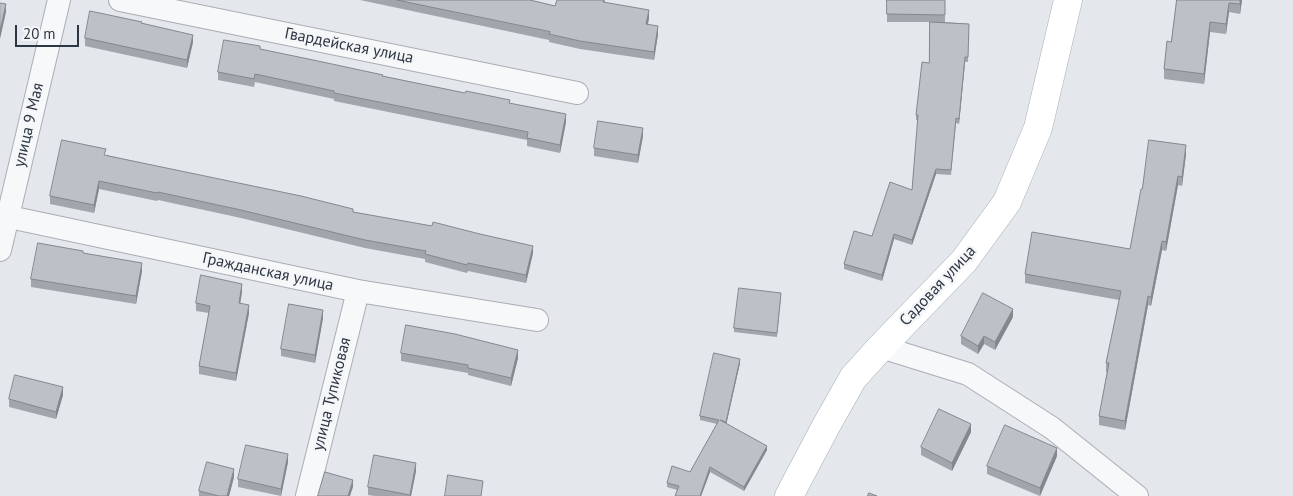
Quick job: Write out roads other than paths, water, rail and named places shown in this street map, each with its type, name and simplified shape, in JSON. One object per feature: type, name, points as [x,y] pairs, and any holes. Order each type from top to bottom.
[{"type":"main road","name":"Садовая улица","points":[[789,496],[854,378],[881,347],[964,261],[1006,202],[1038,128],[1068,0]]},
{"type":"street","name":"улица 9 Мая","points":[[0,250],[4,216],[59,0]]},
{"type":"street","name":"Гвардейская улица","points":[[120,0],[577,93]]},
{"type":"street","name":"Гражданская улица","points":[[4,216],[358,291],[537,320]]},
{"type":"street","name":"улица Тупиковая","points":[[307,496],[358,291]]},
{"type":"street","points":[[881,347],[968,374],[1052,428],[1137,496]]}]
